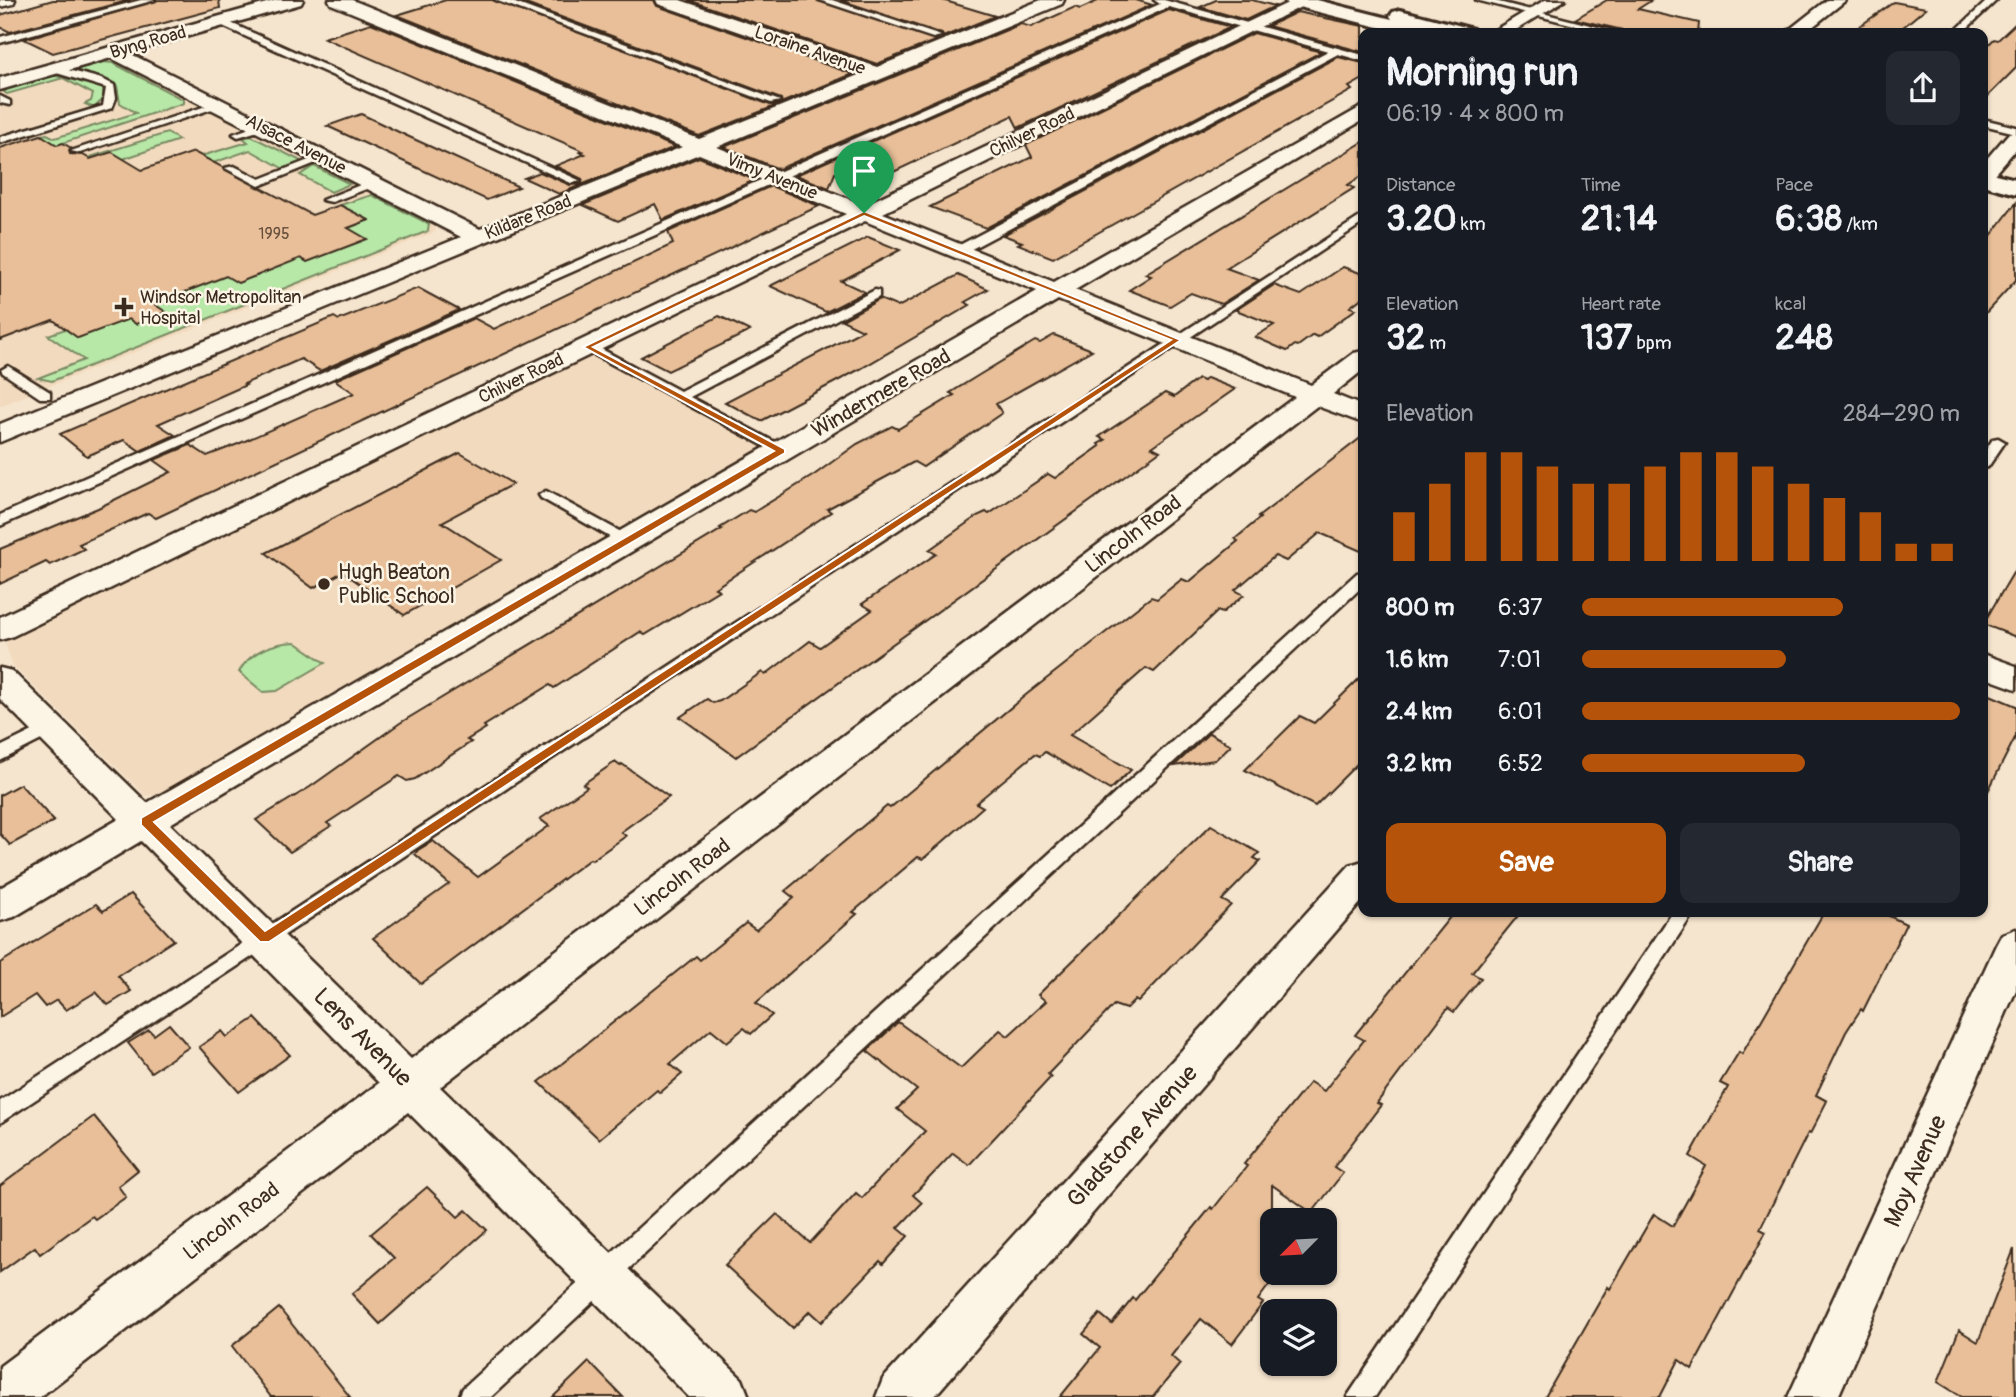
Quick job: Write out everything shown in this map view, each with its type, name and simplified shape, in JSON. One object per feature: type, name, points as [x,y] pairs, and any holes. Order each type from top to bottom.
[{"type":"main road","points":[[1336,0],[1446,28]]},
{"type":"main road","points":[[1301,1],[1406,28]]},
{"type":"main road","points":[[1988,172],[2016,174]]},
{"type":"main road","points":[[1988,174],[2016,187]]},
{"type":"street","points":[[0,2],[7,0]]},
{"type":"street","name":"Byng Road","points":[[0,84],[295,0]]},
{"type":"street","name":"Vimy Avenue","points":[[337,0],[1358,413]]},
{"type":"street","name":"Loraine Avenue","points":[[664,0],[868,70]]},
{"type":"street","name":"Kildare Road","points":[[0,434],[470,232],[575,181],[690,143],[775,101],[868,70],[936,36],[1015,5],[1056,0]]},
{"type":"street","points":[[1509,28],[1557,0]]},
{"type":"street","points":[[1801,28],[1838,0]]},
{"type":"street","name":"Chilver Road","points":[[0,629],[1301,1]]},
{"type":"street","name":"Kildare Road","points":[[0,414],[470,232],[868,70],[1015,5]]},
{"type":"street","name":"Alsace Avenue","points":[[113,52],[470,232]]},
{"type":"street","name":"Windermere Road","points":[[0,906],[145,822],[410,657],[627,541],[1358,115]]},
{"type":"street","points":[[1988,168],[2016,137]]},
{"type":"street","name":"Lincoln Road","points":[[0,1397],[1358,362]]},
{"type":"street","points":[[1988,667],[2016,678]]},
{"type":"street","name":"Lens Avenue","points":[[0,679],[724,1397]]},
{"type":"street","name":"Gladstone Avenue","points":[[901,1397],[1358,881]]},
{"type":"street","name":"Moy Avenue","points":[[1813,1397],[2016,945]]},
{"type":"lane","points":[[0,40],[151,0]]},
{"type":"lane","points":[[499,0],[775,101]]},
{"type":"lane","points":[[823,0],[936,36]]},
{"type":"lane","points":[[1153,0],[1358,57]]},
{"type":"lane","points":[[1480,0],[1596,28]]},
{"type":"lane","points":[[1962,28],[1993,0]]},
{"type":"lane","points":[[0,522],[1168,4]]},
{"type":"lane","points":[[219,22],[575,181]]},
{"type":"lane","points":[[958,251],[1336,51]]},
{"type":"lane","points":[[0,140],[107,108],[111,99],[111,87],[99,81],[53,69]]},
{"type":"lane","points":[[76,151],[219,105]]},
{"type":"lane","points":[[1988,123],[2016,130]]},
{"type":"lane","points":[[238,134],[261,127]]},
{"type":"lane","points":[[230,168],[258,183],[323,158]]},
{"type":"lane","points":[[328,200],[373,183]]},
{"type":"lane","points":[[0,1113],[1358,221]]},
{"type":"lane","points":[[680,397],[875,294]]},
{"type":"lane","points":[[587,347],[781,451]]},
{"type":"lane","points":[[8,370],[45,396]]},
{"type":"lane","points":[[1988,457],[1998,442]]},
{"type":"lane","points":[[546,495],[627,541]]},
{"type":"lane","points":[[472,1397],[1358,582]]},
{"type":"lane","points":[[0,755],[50,730]]},
{"type":"lane","points":[[1360,1397],[1681,917]]},
{"type":"shaded area","name":"Windsor Metropolitan Hospital","points":[[113,61],[436,223],[435,232],[0,406],[0,88],[92,62]]},
{"type":"shaded area","name":"Hugh Beaton Public School","points":[[590,354],[768,449],[180,791],[146,796],[13,666],[5,643],[36,622]]},
{"type":"green space","points":[[103,62],[113,63],[184,100],[184,103],[57,145],[41,135],[47,134],[55,138],[136,113],[120,103],[117,86],[112,82],[71,71]]},
{"type":"green space","points":[[50,75],[98,84],[103,87],[103,99],[94,108],[85,104],[91,101],[93,94],[63,78],[7,94],[4,92],[13,84]]},
{"type":"green space","points":[[167,133],[179,140],[123,159],[87,158]]},
{"type":"green space","points":[[251,136],[303,162],[284,169],[250,150],[213,163],[201,156],[248,142],[243,138]]},
{"type":"green space","points":[[314,166],[350,184],[331,192],[300,175]]},
{"type":"green space","points":[[372,195],[429,224],[428,231],[52,381],[38,378],[84,360],[48,335],[65,329],[78,338],[128,319],[136,324],[165,312],[154,304],[226,276],[238,283],[285,264],[290,252],[307,262],[366,239],[348,228],[369,220],[340,205]]},
{"type":"green space","points":[[295,642],[325,663],[277,691],[263,692],[239,672],[249,659],[263,650]]},
{"type":"building","points":[[53,0],[131,0],[10,32],[0,27],[0,15]]},
{"type":"building","points":[[158,0],[219,0],[220,8],[53,53],[24,39]]},
{"type":"building","points":[[446,0],[493,0],[770,105],[780,104],[699,136],[397,15]]},
{"type":"building","points":[[515,0],[654,0],[657,6],[853,74],[781,103],[781,99]]},
{"type":"building","points":[[688,0],[816,0],[937,40],[877,64]]},
{"type":"building","points":[[840,0],[942,0],[995,16],[943,37],[942,34]]},
{"type":"building","points":[[1100,0],[1136,0],[1152,5],[779,169],[724,147],[1021,24],[1031,27],[1075,7],[1080,9]]},
{"type":"building","points":[[1216,0],[1252,0],[1275,6],[1246,20],[1200,7]]},
{"type":"building","points":[[1607,0],[1652,0],[1638,9],[1699,23],[1698,28],[1613,28],[1575,19]]},
{"type":"building","points":[[1894,2],[1926,8],[1902,28],[1857,28]]},
{"type":"building","points":[[1169,10],[1231,27],[1018,128],[1012,116],[866,185],[835,173],[829,188],[796,175]]},
{"type":"building","points":[[1297,12],[1363,28],[1358,28],[1358,51],[1268,26]]},
{"type":"building","points":[[371,23],[675,147],[559,194],[524,178],[540,172],[570,185],[582,184],[582,179],[555,166],[585,154],[580,152],[583,151],[324,38]]},
{"type":"building","points":[[2016,23],[2016,68],[1988,96],[1988,45],[1994,39],[1998,40]]},
{"type":"building","points":[[1254,33],[1321,52],[986,228],[930,207],[1032,157],[1026,145]]},
{"type":"building","points":[[1338,57],[1358,62],[1358,82],[1349,87],[1352,90],[1053,258],[1003,235]]},
{"type":"building","points":[[361,114],[519,187],[487,200],[327,126]]},
{"type":"building","name":"Windsor Metropolitan Hospital","points":[[41,135],[57,145],[63,143],[71,148],[70,154],[83,155],[90,159],[112,152],[142,170],[194,152],[312,215],[340,205],[369,220],[348,228],[367,239],[307,262],[301,258],[238,283],[226,276],[154,304],[166,312],[136,324],[129,319],[78,338],[53,320],[0,340],[0,148]]},
{"type":"building","points":[[1358,145],[1358,178],[1348,185],[1354,188],[1226,268],[1259,280],[1221,304],[1191,293],[1170,306],[1129,290],[1151,276],[1145,274]]},
{"type":"building","points":[[699,157],[755,180],[663,220],[655,204],[618,221],[583,205]]},
{"type":"building","points":[[771,186],[819,206],[156,518],[148,513],[79,544],[84,549],[50,565],[46,562],[0,584],[0,549],[98,508],[171,472],[154,460],[190,445],[207,456],[354,393],[335,380],[474,318],[494,329],[673,244],[668,232]]},
{"type":"building","points":[[2016,203],[2016,280],[1988,311],[1988,239]]},
{"type":"building","points":[[868,237],[900,250],[841,281],[865,292],[826,312],[770,286]]},
{"type":"building","points":[[1343,267],[1358,272],[1358,301],[1350,307],[1356,309],[1317,337],[1313,335],[1287,351],[1255,337],[1274,325],[1236,310],[1274,285],[1301,295]]},
{"type":"building","points":[[958,275],[988,289],[965,302],[970,305],[862,368],[761,421],[725,402],[863,330],[842,320],[880,299],[898,307]]},
{"type":"building","points":[[418,288],[459,310],[320,371],[301,359],[244,384],[246,385],[158,424],[175,435],[140,451],[124,440],[87,456],[60,434],[334,317],[339,320]]},
{"type":"building","points":[[719,316],[750,331],[668,371],[641,357]]},
{"type":"building","points":[[1054,335],[1092,350],[996,404],[1002,413],[923,467],[914,462],[827,509],[831,512],[715,588],[719,590],[645,635],[640,632],[554,688],[550,685],[484,726],[486,728],[467,740],[471,742],[415,779],[407,781],[399,776],[327,823],[331,826],[290,852],[256,820],[310,787],[400,723],[722,529],[720,528],[749,510],[754,512],[814,475],[857,444],[892,426],[898,429],[954,395],[950,393],[1035,341],[1040,343]]},
{"type":"building","points":[[1207,378],[1235,389],[1152,447],[1160,451],[736,757],[680,717],[707,699],[713,703],[720,701],[762,672],[765,675],[810,641],[820,647],[872,610],[862,604],[936,554],[929,550],[977,516],[986,512],[989,514],[1048,474],[1055,478],[1100,446],[1098,444],[1105,440],[1099,437],[1165,393],[1174,397],[1198,379],[1203,381]]},
{"type":"building","points":[[1358,440],[1358,550],[1320,533],[1286,561],[1275,556],[1235,590],[1244,595],[1222,613],[1218,611],[1154,672],[1146,668],[1070,735],[1131,770],[1110,790],[1045,752],[1040,756],[1035,754],[976,803],[983,807],[923,859],[918,857],[853,912],[857,914],[756,1003],[772,1015],[751,1034],[744,1028],[727,1042],[711,1029],[670,1064],[682,1074],[660,1093],[657,1090],[599,1139],[539,1082],[696,956],[700,960],[746,923],[756,930],[794,898],[785,891],[887,806],[890,808],[1027,694],[1151,597],[1157,599],[1182,579],[1189,582],[1238,541],[1235,539],[1260,518],[1258,517]]},
{"type":"building","points":[[460,453],[513,484],[442,522],[501,560],[404,615],[343,572],[313,588],[266,553]]},
{"type":"building","points":[[2016,568],[2016,637],[1988,626],[1988,616]]},
{"type":"building","points":[[1358,680],[1358,763],[1315,806],[1245,770],[1300,716],[1314,723]]},
{"type":"building","points":[[1988,694],[2016,706],[2016,736],[1988,791]]},
{"type":"building","points":[[1209,733],[1231,745],[1215,760],[1174,766]]},
{"type":"building","points":[[615,762],[620,766],[622,764],[669,797],[621,832],[626,836],[590,859],[421,984],[373,938],[449,884],[415,854],[418,850],[433,841],[478,877],[549,826],[540,819],[587,787],[583,784]]},
{"type":"building","points":[[20,784],[54,821],[10,845],[0,834],[0,795]]},
{"type":"building","points":[[1211,825],[1259,853],[1254,858],[1260,861],[1222,900],[1231,905],[1138,1002],[1135,1000],[1126,1009],[1114,1005],[1048,1074],[1051,1077],[969,1165],[953,1153],[913,1195],[922,1203],[898,1228],[908,1236],[883,1264],[880,1261],[822,1322],[810,1311],[793,1328],[725,1265],[777,1214],[810,1243],[856,1193],[862,1198],[925,1131],[897,1109],[917,1090],[867,1051],[898,1022],[961,1068],[1000,1030],[1008,1036],[1046,1001],[1038,995]]},
{"type":"building","points":[[131,894],[174,940],[118,976],[131,991],[108,1005],[96,992],[66,1010],[57,1000],[45,1007],[35,995],[0,1017],[0,963],[96,904],[103,911]]},
{"type":"building","points":[[1450,917],[1517,917],[1472,973],[1481,978],[1454,1012],[1448,1008],[1377,1103],[1381,1105],[1334,1167],[1343,1173],[1316,1208],[1305,1208],[1272,1185],[1272,1208],[1260,1208],[1260,1285],[1269,1285],[1258,1300],[1260,1307],[1232,1344],[1201,1319],[1171,1356],[1180,1364],[1153,1397],[1060,1397],[1100,1348],[1083,1334],[1100,1314],[1112,1324],[1211,1207],[1213,1209],[1247,1166],[1244,1164],[1310,1082],[1324,1091],[1364,1040],[1355,1035]]},
{"type":"building","points":[[1821,917],[1891,917],[1906,924],[1863,1011],[1861,1009],[1846,1032],[1816,1095],[1827,1101],[1760,1229],[1766,1232],[1692,1369],[1679,1360],[1660,1397],[1545,1397],[1608,1287],[1610,1289],[1654,1214],[1673,1226],[1706,1166],[1690,1156],[1728,1087],[1720,1083],[1739,1052],[1742,1054]]},
{"type":"building","points":[[255,1018],[290,1055],[239,1092],[199,1047],[222,1031],[227,1037]]},
{"type":"building","points":[[169,1024],[189,1047],[151,1072],[128,1043],[149,1030],[154,1035]]},
{"type":"building","points":[[94,1116],[138,1170],[118,1186],[126,1197],[95,1219],[92,1216],[40,1254],[35,1247],[0,1272],[0,1186]]},
{"type":"building","points":[[427,1187],[458,1217],[466,1210],[487,1230],[380,1324],[352,1294],[394,1258],[371,1234]]},
{"type":"building","points":[[2014,1249],[2016,1397],[1962,1397],[1938,1382],[1959,1330],[1978,1342]]},
{"type":"building","points":[[279,1308],[350,1397],[271,1397],[232,1346]]},
{"type":"building","points":[[589,1362],[623,1397],[553,1397]]},
{"type":"place","name":"Windsor Metropolitan Hospital","points":[[124,307]]},
{"type":"place","name":"Hugh Beaton Public School","points":[[324,584]]},
{"type":"route","points":[[864,213],[1177,340],[264,939],[145,822],[781,451],[587,347],[864,213]]}]
